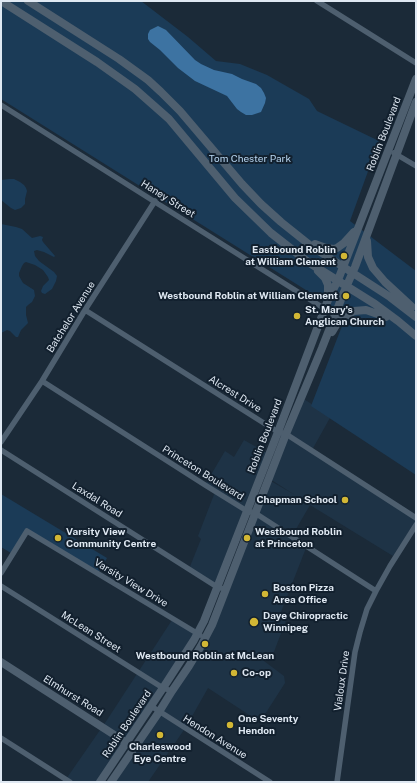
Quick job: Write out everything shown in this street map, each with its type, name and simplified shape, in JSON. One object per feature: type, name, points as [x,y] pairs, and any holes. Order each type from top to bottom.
[{"type":"main road","points":[[1,1],[107,68],[138,91],[169,119],[249,213],[325,278],[328,285],[328,300]]},
{"type":"main road","points":[[28,1],[139,73],[161,92],[194,125],[260,204],[311,246],[390,297],[416,317]]},
{"type":"main road","name":"Roblin Boulevard","points":[[111,782],[159,712],[206,639],[212,625],[222,588],[282,433],[328,300],[344,266],[358,226],[416,79]]},
{"type":"main road","name":"Roblin Boulevard","points":[[282,433],[322,348],[368,234],[416,102]]},
{"type":"main road","points":[[302,239],[326,248],[334,249],[344,243],[358,226]]},
{"type":"main road","points":[[368,234],[367,251],[373,268],[385,282],[416,310]]},
{"type":"main road","points":[[308,262],[375,304],[416,336]]},
{"type":"main road","points":[[322,348],[338,322],[347,314],[354,311],[372,311],[398,321]]},
{"type":"main road","name":"Roblin Boulevard","points":[[100,782],[197,634],[222,588]]},
{"type":"main road","name":"Elmhurst Road","points":[[1,662],[135,748]]},
{"type":"street","points":[[317,1],[416,63]]},
{"type":"street","name":"Haney Street","points":[[1,105],[325,309]]},
{"type":"street","points":[[388,150],[416,166]]},
{"type":"street","name":"Batchelor Avenue","points":[[1,442],[42,381],[85,310],[155,201]]},
{"type":"street","name":"Alcrest Drive","points":[[85,310],[416,518]]},
{"type":"street","name":"Princeton Boulevard","points":[[42,381],[204,485],[251,512],[376,591]]},
{"type":"street","name":"Laxdal Road","points":[[1,450],[222,588]]},
{"type":"street","name":"Vialoux Drive","points":[[337,782],[355,652],[367,609],[390,566],[416,525]]},
{"type":"street","name":"Varsity View Drive","points":[[1,573],[27,530],[206,639]]},
{"type":"street","name":"McLean Street","points":[[1,586],[163,688],[172,691]]},
{"type":"street","name":"Hendon Avenue","points":[[151,706],[270,782]]},
{"type":"street","points":[[1,738],[70,782]]},
{"type":"shaded area","points":[[158,26],[166,30],[195,60],[201,64],[214,70],[232,74],[256,84],[261,88],[266,98],[261,112],[246,115],[237,109],[227,96],[195,81],[178,68],[148,39],[150,30]]},
{"type":"shaded area","points":[[302,398],[331,416],[312,450],[288,434]]},
{"type":"shaded area","name":"Chapman School","points":[[287,435],[416,519],[416,522],[393,556],[310,505],[292,536],[256,513],[269,480],[295,495],[270,479]]},
{"type":"shaded area","points":[[244,440],[267,453],[216,586],[189,569],[201,539],[198,536],[215,492],[205,485],[225,451],[234,457]]},
{"type":"shaded area","points":[[256,516],[306,548],[281,612],[288,615],[272,657],[267,655],[264,661],[284,676],[285,683],[260,722],[208,688],[186,727],[148,782],[113,782],[203,646]]},
{"type":"shaded area","points":[[172,620],[196,634],[99,782],[64,782],[107,720]]},
{"type":"green space","name":"Tom Chester Park","points":[[1,1],[141,1],[188,37],[216,61],[240,64],[267,75],[309,99],[317,111],[379,141],[350,221],[416,271],[416,475],[311,406],[342,326],[349,317],[1,99]]},
{"type":"green space","points":[[14,179],[20,182],[24,185],[27,191],[25,204],[21,208],[15,210],[1,200],[1,180]]},
{"type":"green space","points":[[1,224],[22,229],[32,238],[40,236],[43,237],[43,242],[55,256],[54,257],[37,250],[34,251],[35,256],[39,261],[57,276],[52,289],[45,294],[41,291],[43,286],[49,280],[43,270],[26,262],[22,266],[19,276],[23,283],[34,290],[35,296],[32,302],[26,307],[28,323],[21,330],[18,337],[7,330],[1,333]]},
{"type":"green space","name":"Varsity View Community Centre","points":[[1,494],[107,558],[99,572],[26,529],[11,553],[1,547]]},
{"type":"place","name":"Eastbound Roblin at William Clement","points":[[344,256]]},
{"type":"place","name":"Westbound Roblin at William Clement","points":[[346,296]]},
{"type":"place","name":"St. Mary's Anglican Church","points":[[297,316]]},
{"type":"place","name":"Chapman School","points":[[345,500]]},
{"type":"place","name":"Varsity View Community Centre","points":[[58,538]]},
{"type":"place","name":"Westbound Roblin at Princeton","points":[[247,538]]},
{"type":"place","name":"Boston Pizza Area Office","points":[[265,594]]},
{"type":"place","name":"Daye Chiropractic Winnipeg","points":[[254,622]]},
{"type":"place","name":"Westbound Roblin at McLean","points":[[205,644]]},
{"type":"place","name":"Co-op","points":[[234,673]]},
{"type":"place","name":"One Seventy Hendon","points":[[230,725]]},
{"type":"place","name":"Charleswood Eye Centre","points":[[160,735]]}]
